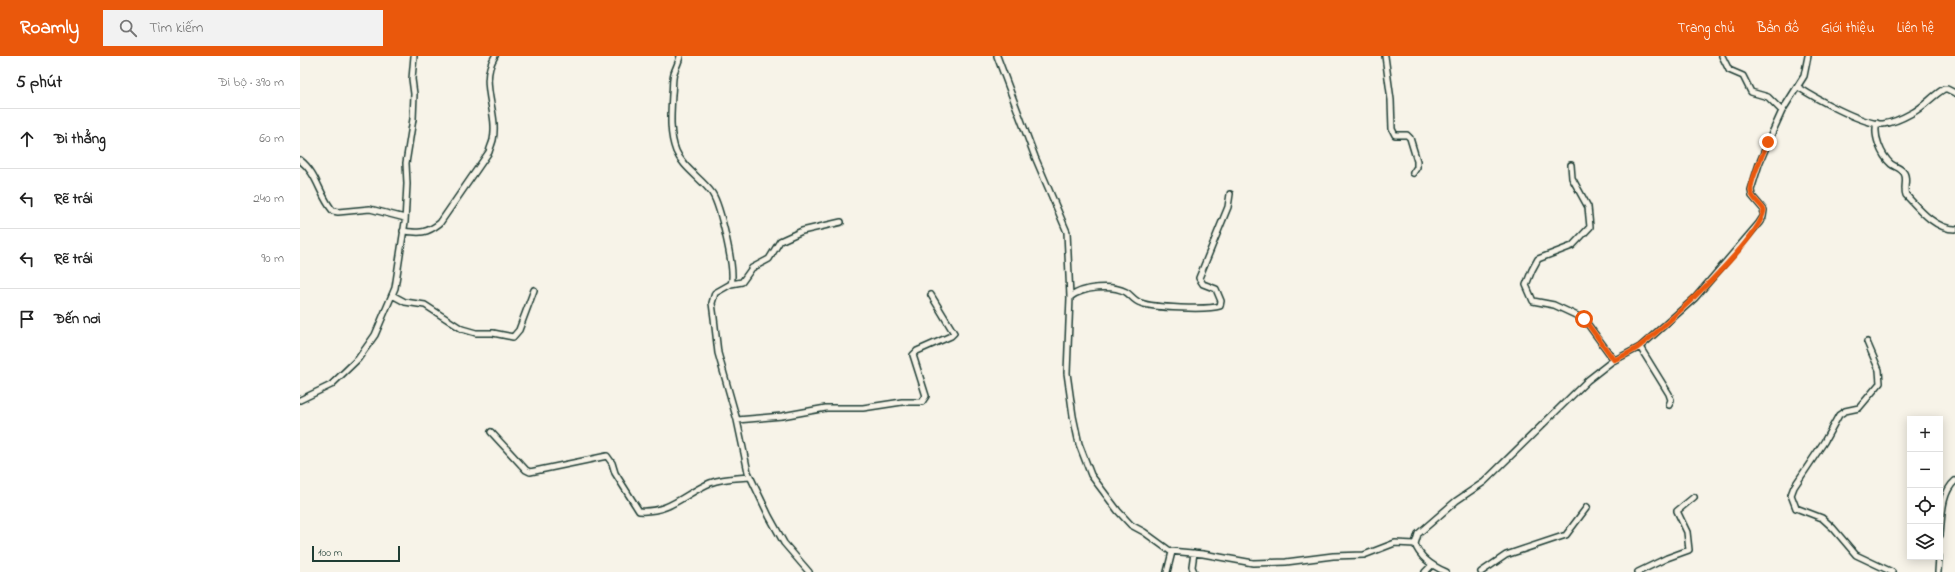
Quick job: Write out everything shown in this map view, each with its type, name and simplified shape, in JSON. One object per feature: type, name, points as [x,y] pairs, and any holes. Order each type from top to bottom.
[{"type":"street","points":[[300,400],[331,385],[358,359],[375,335],[397,281],[405,218],[407,184],[406,163],[414,104],[412,79],[414,56]]},
{"type":"street","points":[[403,231],[420,233],[431,230],[440,223],[489,152],[493,140],[493,128],[488,77],[489,66],[495,56]]},
{"type":"street","points":[[680,56],[672,84],[671,120],[674,144],[683,163],[704,182],[718,203],[722,215],[732,273],[730,284]]},
{"type":"street","points":[[997,56],[1035,157],[1067,232],[1070,297],[1067,367],[1070,398],[1079,444],[1091,475],[1131,525],[1144,532],[1172,552],[1194,553],[1253,563],[1286,562],[1333,556],[1364,555],[1395,543],[1415,544]]},
{"type":"street","points":[[1385,56],[1391,100],[1392,128],[1395,135],[1407,135],[1410,138],[1417,161],[1417,167],[1413,173]]},
{"type":"street","points":[[1722,56],[1729,70],[1743,76],[1751,92],[1768,97],[1782,112]]},
{"type":"street","points":[[1446,572],[1432,565],[1419,554],[1415,544],[1418,534],[1456,501],[1484,482],[1588,380],[1614,360],[1640,346],[1695,298],[1759,223],[1763,217],[1764,210],[1752,196],[1751,190],[1759,164],[1782,112],[1804,76],[1808,56]]},
{"type":"street","points":[[1798,87],[1835,108],[1877,123],[1885,124],[1913,113],[1944,89],[1947,89],[1955,94]]},
{"type":"street","points":[[1877,123],[1875,131],[1883,152],[1890,163],[1901,170],[1905,175],[1906,195],[1916,207],[1935,222],[1945,228],[1955,229]]},
{"type":"street","points":[[300,160],[308,166],[333,211],[338,212],[370,209],[405,218]]},
{"type":"street","points":[[1571,165],[1572,178],[1586,203],[1590,228],[1572,246],[1538,259],[1526,285],[1533,301],[1554,305],[1584,319],[1614,360]]},
{"type":"street","points":[[1070,297],[1084,290],[1102,288],[1124,292],[1136,301],[1146,304],[1204,308],[1220,306],[1221,301],[1218,292],[1201,282],[1199,275],[1228,208],[1230,194]]},
{"type":"street","points":[[809,572],[784,543],[750,477],[737,420],[718,353],[712,303],[716,293],[730,284],[742,282],[752,268],[769,259],[780,241],[802,231],[841,222]]},
{"type":"street","points":[[392,295],[405,302],[425,305],[444,318],[469,331],[513,337],[519,330],[534,290]]},
{"type":"street","points":[[737,420],[782,416],[826,408],[863,408],[902,402],[922,402],[926,396],[913,355],[916,352],[951,336],[954,333],[931,295]]},
{"type":"street","points":[[1867,342],[1880,370],[1880,384],[1859,408],[1845,411],[1839,415],[1824,442],[1794,487],[1791,495],[1796,508],[1822,518],[1833,528],[1856,555],[1892,572]]},
{"type":"street","points":[[1640,346],[1669,394],[1671,400],[1669,404]]},
{"type":"street","points":[[491,432],[526,470],[530,472],[607,456],[612,463],[615,473],[638,511],[655,510],[674,504],[715,481],[750,477]]},
{"type":"street","points":[[1941,524],[1943,507],[1948,491],[1955,481]]},
{"type":"street","points":[[1638,572],[1667,558],[1689,550],[1687,532],[1677,511],[1694,497]]},
{"type":"street","points":[[1481,572],[1506,556],[1566,535],[1587,507]]},
{"type":"street","points":[[1167,572],[1172,552]]},
{"type":"street","points":[[1194,553],[1192,566],[1194,572]]},
{"type":"street","points":[[1938,572],[1939,560]]},
{"type":"street","points":[[1425,572],[1432,565]]},
{"type":"route","points":[[1584,319],[1598,336],[1614,360],[1640,346],[1695,298],[1718,273],[1763,217],[1764,210],[1752,196],[1751,190],[1768,142]]}]
